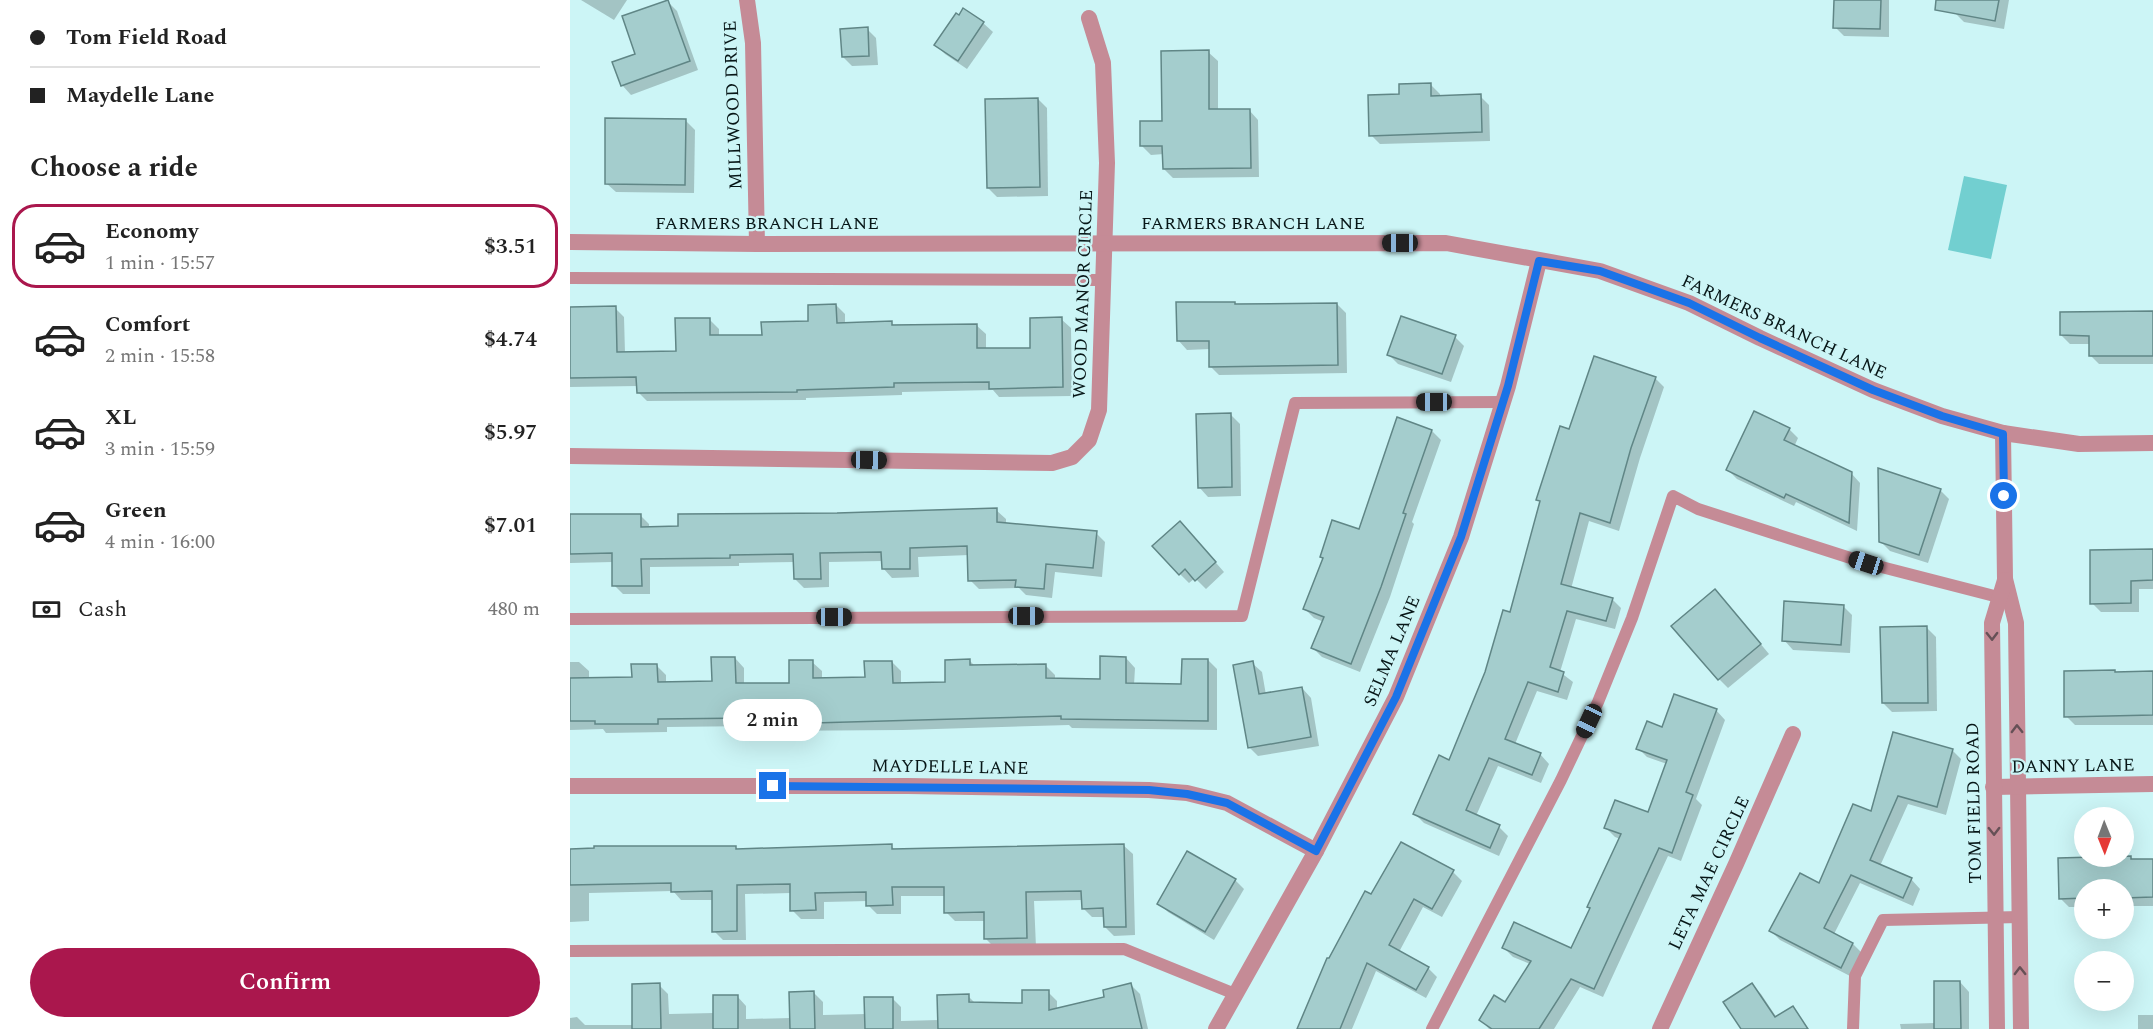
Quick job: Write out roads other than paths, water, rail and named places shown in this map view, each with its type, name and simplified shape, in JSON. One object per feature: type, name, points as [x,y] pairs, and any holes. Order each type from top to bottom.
[{"type":"street","name":"MILLWOOD DRIVE","points":[[747,0],[753,43],[757,244]]},
{"type":"street","name":"WOOD MANOR CIRCLE","points":[[570,456],[1052,463],[1072,457],[1089,440],[1099,410],[1107,163],[1103,63],[1089,18]]},
{"type":"street","name":"FARMERS BRANCH LANE","points":[[570,242],[1446,243],[1600,271],[1689,303],[1873,390],[1942,416],[2003,434],[2079,444],[2153,443]]},
{"type":"street","name":"SELMA LANE","points":[[1216,1029],[1316,851],[1396,697],[1461,537],[1503,402],[1539,261]]},
{"type":"street","name":"TOM FIELD ROAD","points":[[2003,434],[2005,599],[2016,623],[2021,1029]]},
{"type":"street","name":"TOM FIELD ROAD","points":[[1997,1029],[1992,623],[2005,599]]},
{"type":"street","name":"LETA MAE CIRCLE","points":[[1660,1029],[1793,734]]},
{"type":"street","name":"DANNY LANE","points":[[1994,788],[2153,784]]},
{"type":"street","name":"MAYDELLE LANE","points":[[570,786],[908,786],[1149,790],[1187,794],[1227,803],[1316,851]]},
{"type":"lane","points":[[570,278],[1103,279]]},
{"type":"lane","points":[[570,619],[1242,616],[1295,403],[1503,402]]},
{"type":"lane","points":[[1432,1029],[1561,780],[1598,702],[1632,618],[1673,496],[1698,509],[1866,563],[2005,599]]},
{"type":"lane","points":[[1853,1029],[1855,976],[1883,920],[2020,917]]},
{"type":"lane","points":[[570,951],[1124,949],[1236,994]]}]
